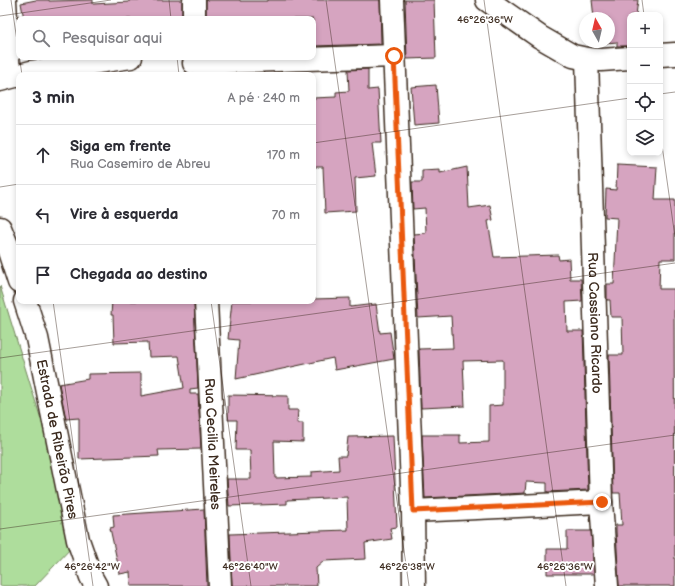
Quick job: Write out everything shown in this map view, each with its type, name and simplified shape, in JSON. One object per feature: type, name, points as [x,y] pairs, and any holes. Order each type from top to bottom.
[{"type":"street","points":[[5,0],[4,78],[16,75]]},
{"type":"street","points":[[194,0],[194,16]]},
{"type":"street","points":[[392,0],[413,511],[414,586]]},
{"type":"street","points":[[487,0],[540,37],[573,56],[587,59],[627,58]]},
{"type":"street","points":[[663,56],[675,54]]},
{"type":"street","points":[[316,60],[394,56]]},
{"type":"street","name":"Rua Cassiano Ricardo","points":[[587,59],[602,502],[607,586]]},
{"type":"street","points":[[31,72],[111,60]]},
{"type":"street","points":[[194,65],[305,60]]},
{"type":"street","points":[[0,228],[16,273]]},
{"type":"street","name":"Estrada de Ribeirão Pires","points":[[26,304],[37,338],[78,540],[93,581]]},
{"type":"street","name":"Rua Cecilia Meireles","points":[[206,304],[220,586]]},
{"type":"street","points":[[413,511],[602,502]]},
{"type":"green space","points":[[0,286],[63,491],[73,546],[35,586],[0,586]]},
{"type":"building","points":[[36,0],[93,0],[93,4],[129,2],[129,0],[182,0],[182,16],[23,16],[21,3]]},
{"type":"building","points":[[206,0],[380,0],[381,44],[316,46],[316,16],[206,16]]},
{"type":"building","points":[[405,0],[434,0],[436,58],[407,59]]},
{"type":"building","points":[[592,0],[638,0],[636,12],[627,12],[627,46],[617,46],[617,42],[615,42],[615,12],[593,12]]},
{"type":"building","points":[[368,69],[368,90],[378,89],[381,143],[372,143],[376,176],[355,178],[356,211],[325,213],[323,167],[316,167],[316,98],[336,97],[336,92],[349,91],[348,70]]},
{"type":"building","points":[[436,85],[439,123],[414,125],[411,87]]},
{"type":"building","points":[[617,165],[657,167],[655,200],[675,200],[675,259],[660,259],[659,289],[674,289],[675,586],[619,586],[616,525],[622,525],[620,493],[613,493],[609,355],[623,355],[622,317],[611,317],[610,300],[607,300],[607,284],[614,284],[617,218],[605,217],[606,189],[616,190]]},
{"type":"building","points":[[467,167],[469,208],[490,205],[493,220],[488,221],[494,257],[558,255],[559,260],[569,259],[570,279],[581,279],[582,301],[566,302],[567,331],[583,331],[588,490],[547,492],[547,483],[526,482],[525,493],[425,498],[422,435],[460,435],[460,443],[489,442],[489,406],[503,405],[503,360],[463,361],[465,406],[421,408],[419,349],[453,348],[451,316],[418,318],[414,234],[426,233],[425,208],[413,209],[412,182],[422,182],[422,170],[440,169],[440,173]]},
{"type":"building","points":[[350,298],[350,307],[376,304],[380,333],[390,332],[394,359],[335,370],[333,358],[236,379],[239,340],[228,339],[232,304],[316,304],[316,299]]},
{"type":"building","points":[[112,304],[194,304],[198,388],[190,389],[190,394],[198,394],[201,449],[158,450],[159,456],[79,459],[79,418],[66,419],[59,384],[88,379],[88,374],[141,373],[141,396],[184,388],[179,356],[149,357],[148,342],[114,343],[113,315],[111,315]]},
{"type":"building","points":[[228,395],[288,396],[288,410],[298,410],[297,423],[303,423],[303,442],[274,441],[275,478],[311,477],[311,472],[339,470],[338,456],[346,456],[348,437],[393,436],[397,527],[390,528],[392,539],[365,543],[366,559],[324,561],[316,568],[317,586],[232,586],[230,534],[348,530],[347,497],[287,500],[287,504],[229,506],[227,479],[251,479],[250,450],[236,450],[237,420],[228,420]]},
{"type":"building","points":[[204,509],[207,586],[131,586],[130,572],[120,574],[110,528],[114,527],[113,515]]},
{"type":"building","points":[[567,531],[591,531],[594,574],[547,574],[547,549],[567,549]]},
{"type":"route","points":[[394,56],[413,511],[602,502]]}]
